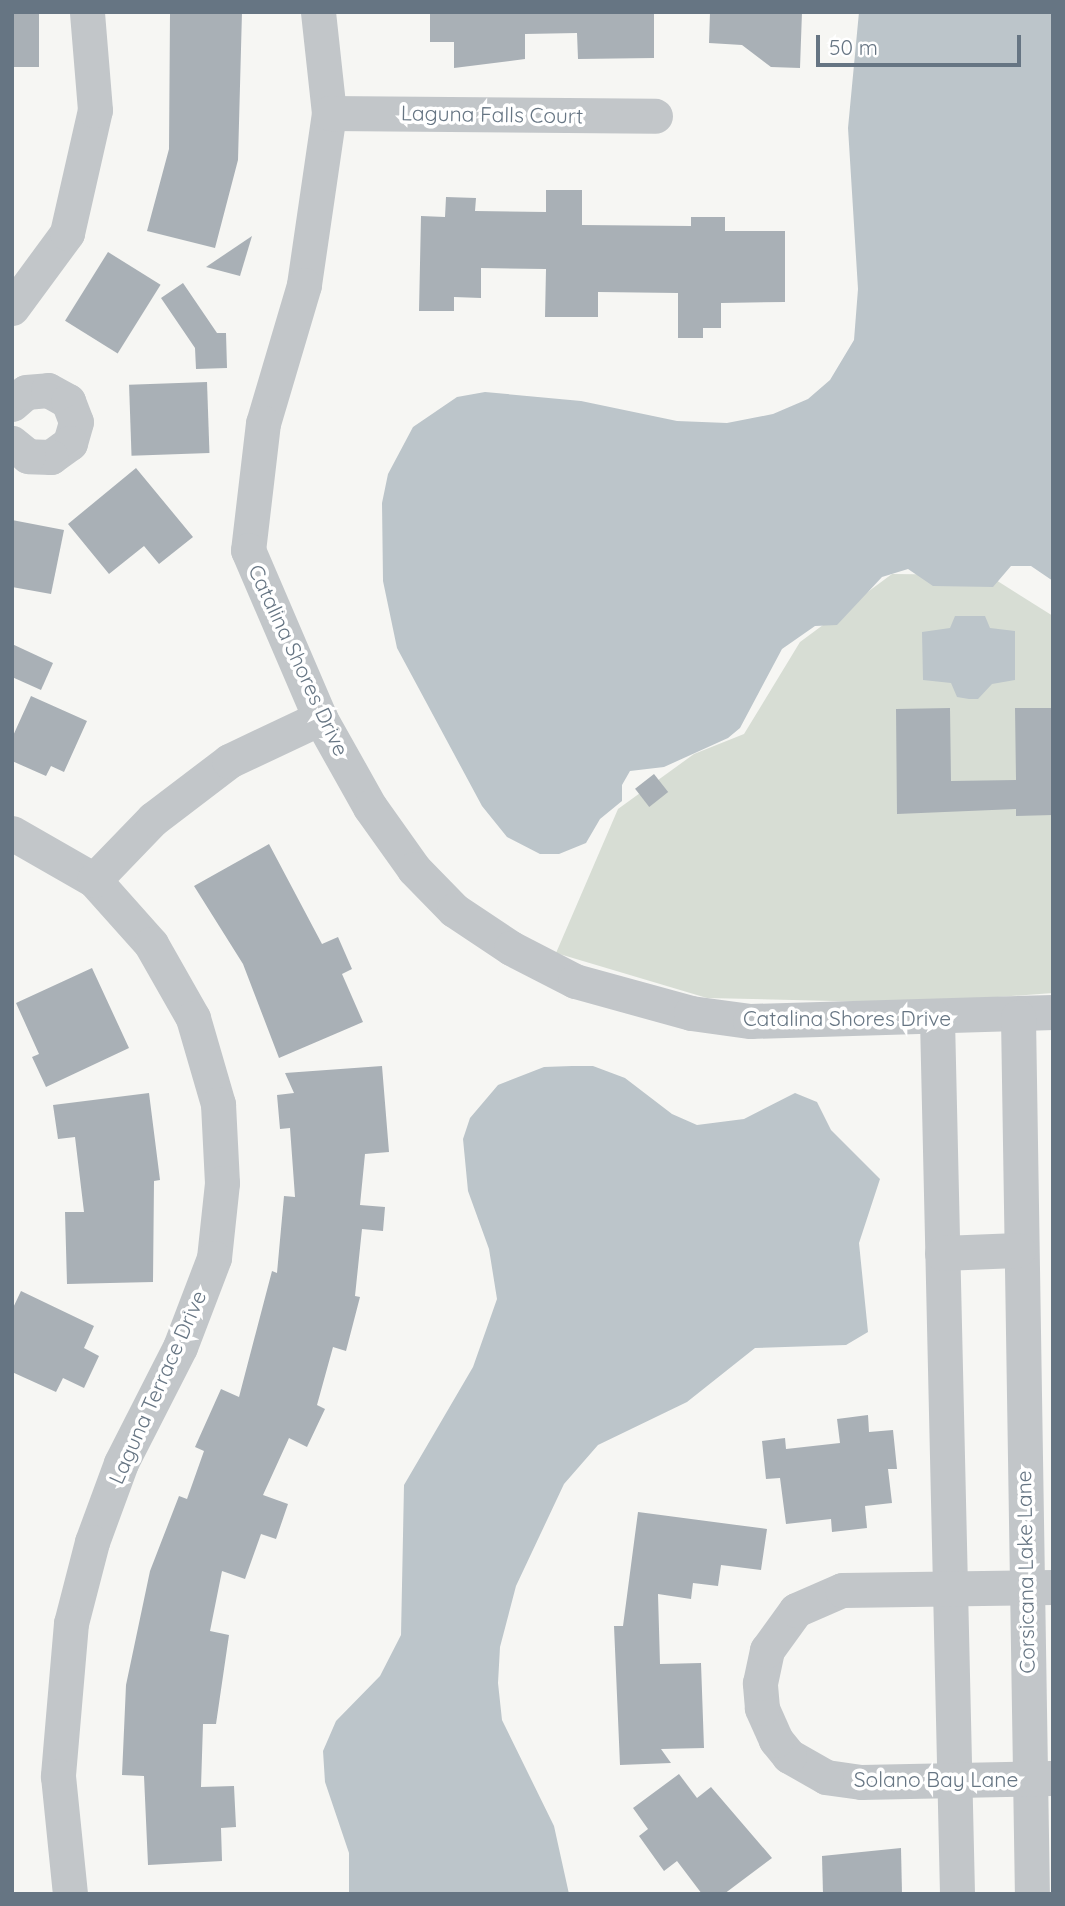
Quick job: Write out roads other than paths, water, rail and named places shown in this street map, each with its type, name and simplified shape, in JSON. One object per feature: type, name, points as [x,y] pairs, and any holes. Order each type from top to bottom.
[{"type":"street","points":[[12,308],[67,233],[94,110],[87,12]]},
{"type":"street","name":"Catalina Shores Drive","points":[[318,12],[329,113],[304,285],[263,423],[248,550],[320,718],[370,807],[430,885],[454,910],[511,948],[575,981],[691,1013],[750,1021],[1018,1017],[1053,1012]]},
{"type":"street","name":"Laguna Falls Court","points":[[329,113],[655,116]]},
{"type":"street","points":[[12,443],[28,456],[51,457],[75,433],[74,411],[59,394],[37,389],[15,396]]},
{"type":"street","points":[[94,880],[153,819],[229,761],[320,718]]},
{"type":"street","name":"Laguna Terrace Drive","points":[[12,834],[94,880],[151,944],[193,1018],[218,1104],[222,1183],[214,1258],[180,1347],[121,1463],[92,1542],[71,1623],[58,1776],[70,1894]]},
{"type":"street","name":"Corsicana Lake Lane","points":[[1018,1017],[1018,1250],[1039,1587],[1041,1778],[1032,1894]]},
{"type":"street","points":[[936,1019],[957,1894]]},
{"type":"street","points":[[942,1253],[1018,1250]]},
{"type":"street","name":"Solano Bay Lane","points":[[1039,1587],[842,1590],[796,1610],[767,1650],[760,1683],[762,1709],[776,1740],[789,1756],[826,1777],[954,1780],[1041,1778]]}]
